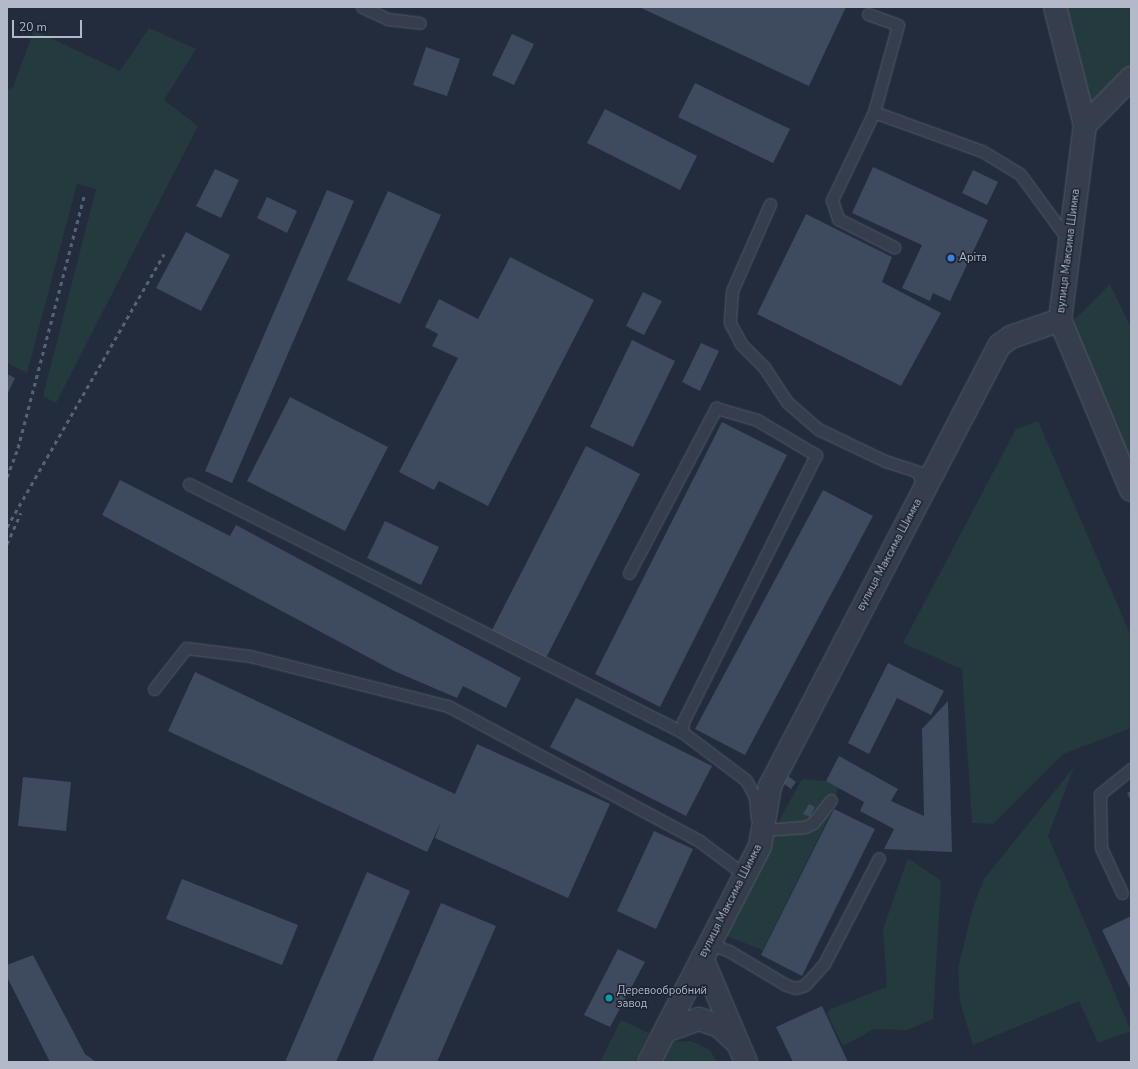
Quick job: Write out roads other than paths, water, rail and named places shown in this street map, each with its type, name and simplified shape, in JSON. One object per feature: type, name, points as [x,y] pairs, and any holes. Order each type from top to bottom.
[{"type":"street","points":[[1055,7],[1085,125]]},
{"type":"street","points":[[1085,125],[1131,78]]},
{"type":"street","name":"вулиця Максима Шимка","points":[[649,1062],[745,875],[761,838],[770,786],[1000,345],[1011,337],[1060,320],[1085,125]]},
{"type":"street","points":[[1060,320],[1131,490]]},
{"type":"street","points":[[706,951],[742,1053]]},
{"type":"street","points":[[666,1031],[699,1019],[719,1026],[742,1053]]},
{"type":"lane","points":[[362,7],[388,19],[420,23]]},
{"type":"lane","points":[[868,14],[898,25],[874,112],[832,200],[838,219],[894,247]]},
{"type":"lane","points":[[874,112],[982,151],[1020,174],[1070,242]]},
{"type":"lane","points":[[770,204],[732,291],[730,323],[738,339],[787,402],[818,429],[885,461],[918,472],[924,490]]},
{"type":"lane","points":[[629,573],[716,408],[757,420],[816,455],[683,722],[682,732]]},
{"type":"lane","points":[[189,484],[682,732],[746,780],[756,797],[761,838],[805,827],[814,822],[831,800]]},
{"type":"lane","points":[[154,689],[186,648],[250,656],[448,706],[698,840],[745,875]]},
{"type":"lane","points":[[1122,893],[1101,848],[1100,794],[1131,769]]},
{"type":"lane","points":[[706,951],[729,951],[786,985],[796,988],[805,985],[824,964],[879,858]]},
{"type":"railway","points":[[7,477],[18,448],[84,196]]},
{"type":"railway","points":[[7,527],[164,254]]},
{"type":"railway","points":[[7,544],[21,513]]},
{"type":"place","name":"Аріта","points":[[951,258]]},
{"type":"place","name":"Деревообробний завод","points":[[609,998]]}]
